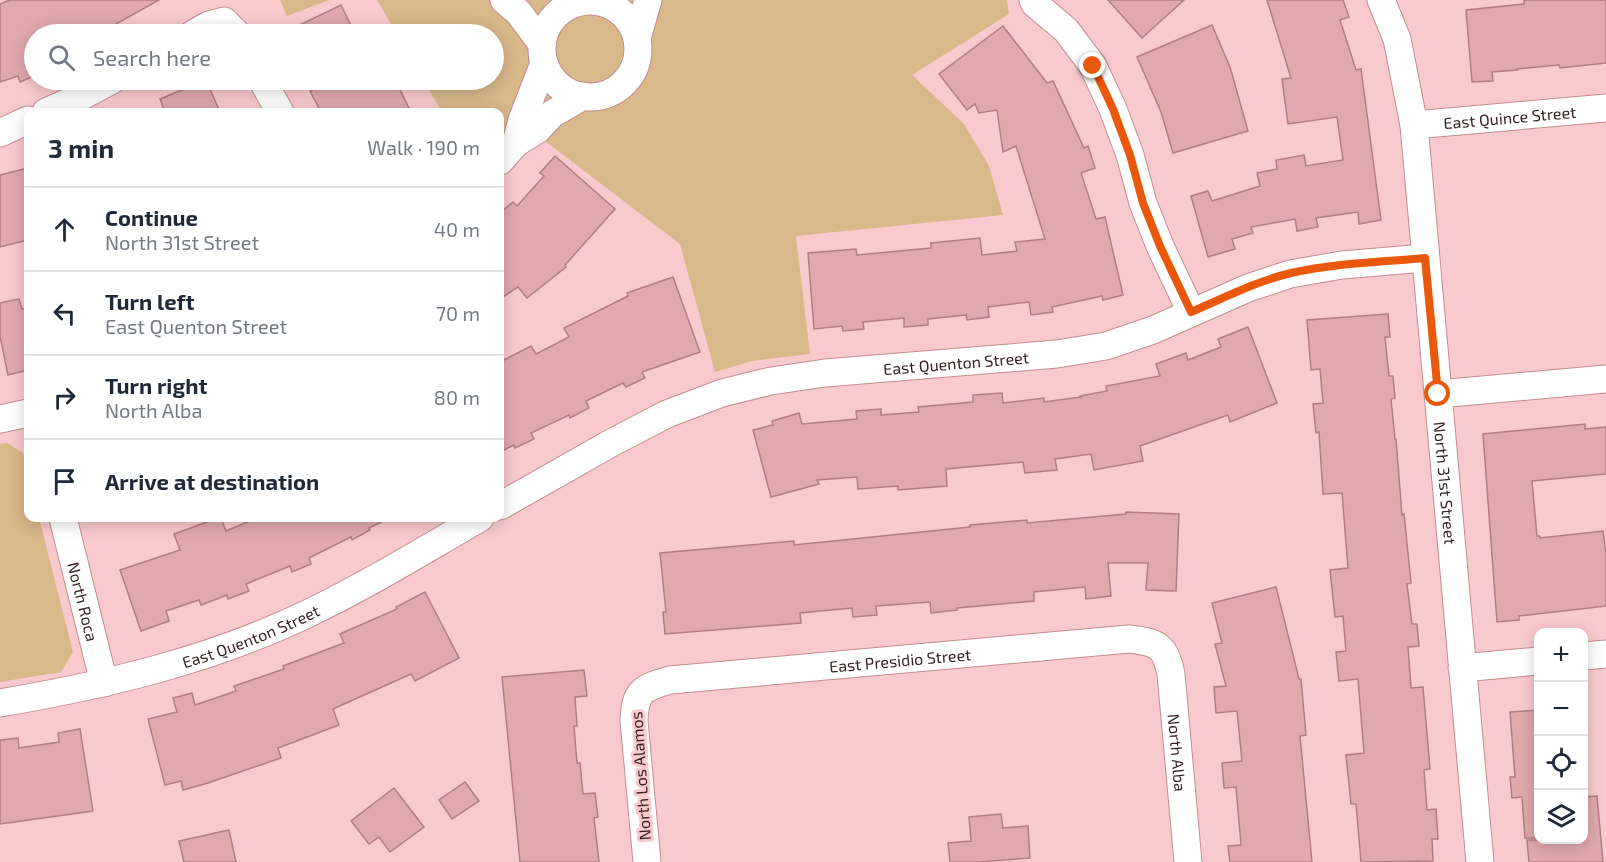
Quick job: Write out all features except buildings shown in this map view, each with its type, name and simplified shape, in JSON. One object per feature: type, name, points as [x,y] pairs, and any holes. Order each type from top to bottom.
[{"type":"street","points":[[504,0],[519,13],[543,54],[550,75],[570,92],[583,96],[598,96],[613,91],[626,81],[634,68],[638,53],[637,38],[632,25],[612,6],[586,1],[563,9],[546,31],[543,54],[531,100],[508,152]]},
{"type":"street","points":[[637,38],[648,0]]},
{"type":"street","points":[[1033,0],[1066,30],[1093,66],[1113,109],[1130,155],[1143,203],[1160,246],[1191,312]]},
{"type":"street","name":"North 31st Street","points":[[1381,0],[1397,39],[1414,125],[1479,862]]},
{"type":"street","points":[[55,108],[93,90]]},
{"type":"street","points":[[268,90],[278,108]]},
{"type":"street","points":[[508,152],[537,130],[552,114],[583,96]]},
{"type":"street","name":"East Quince Street","points":[[1414,125],[1606,108]]},
{"type":"street","points":[[0,133],[24,122]]},
{"type":"street","name":"East Quenton Street","points":[[504,504],[667,414],[722,393],[771,381],[825,373],[1057,354],[1107,346],[1153,330],[1248,288],[1290,274],[1342,265],[1425,258]]},
{"type":"street","points":[[1438,394],[1606,379]]},
{"type":"street","points":[[0,419],[24,414]]},
{"type":"street","name":"North Roca","points":[[64,522],[104,683]]},
{"type":"street","name":"East Quenton Street","points":[[0,704],[104,683],[170,666],[243,641],[309,613],[473,522]]},
{"type":"street","name":"East Presidio Street","points":[[642,691],[654,684],[670,680],[1129,639],[1160,646]]},
{"type":"street","name":"North Alba","points":[[1160,646],[1168,658],[1172,674],[1188,862]]},
{"type":"street","points":[[1588,656],[1606,654]]},
{"type":"street","points":[[1462,668],[1534,661]]},
{"type":"street","name":"North Los Alamos","points":[[642,691],[635,705],[634,721],[647,862]]},
{"type":"shaded area","points":[[280,0],[329,0],[287,16]]},
{"type":"shaded area","points":[[377,0],[1007,0],[1009,14],[912,75],[964,124],[989,166],[1003,215],[796,236],[810,354],[752,361],[715,372],[680,244],[545,141],[504,151],[504,108],[440,108],[429,90],[504,90],[504,24],[391,24]]},
{"type":"shaded area","points":[[7,443],[23,453],[24,522],[40,522],[73,652],[61,672],[0,682],[0,444]]},
{"type":"route","points":[[1093,66],[1113,109],[1130,155],[1143,203],[1160,246],[1191,312],[1248,288],[1290,274],[1342,265],[1425,258],[1438,394]]}]
